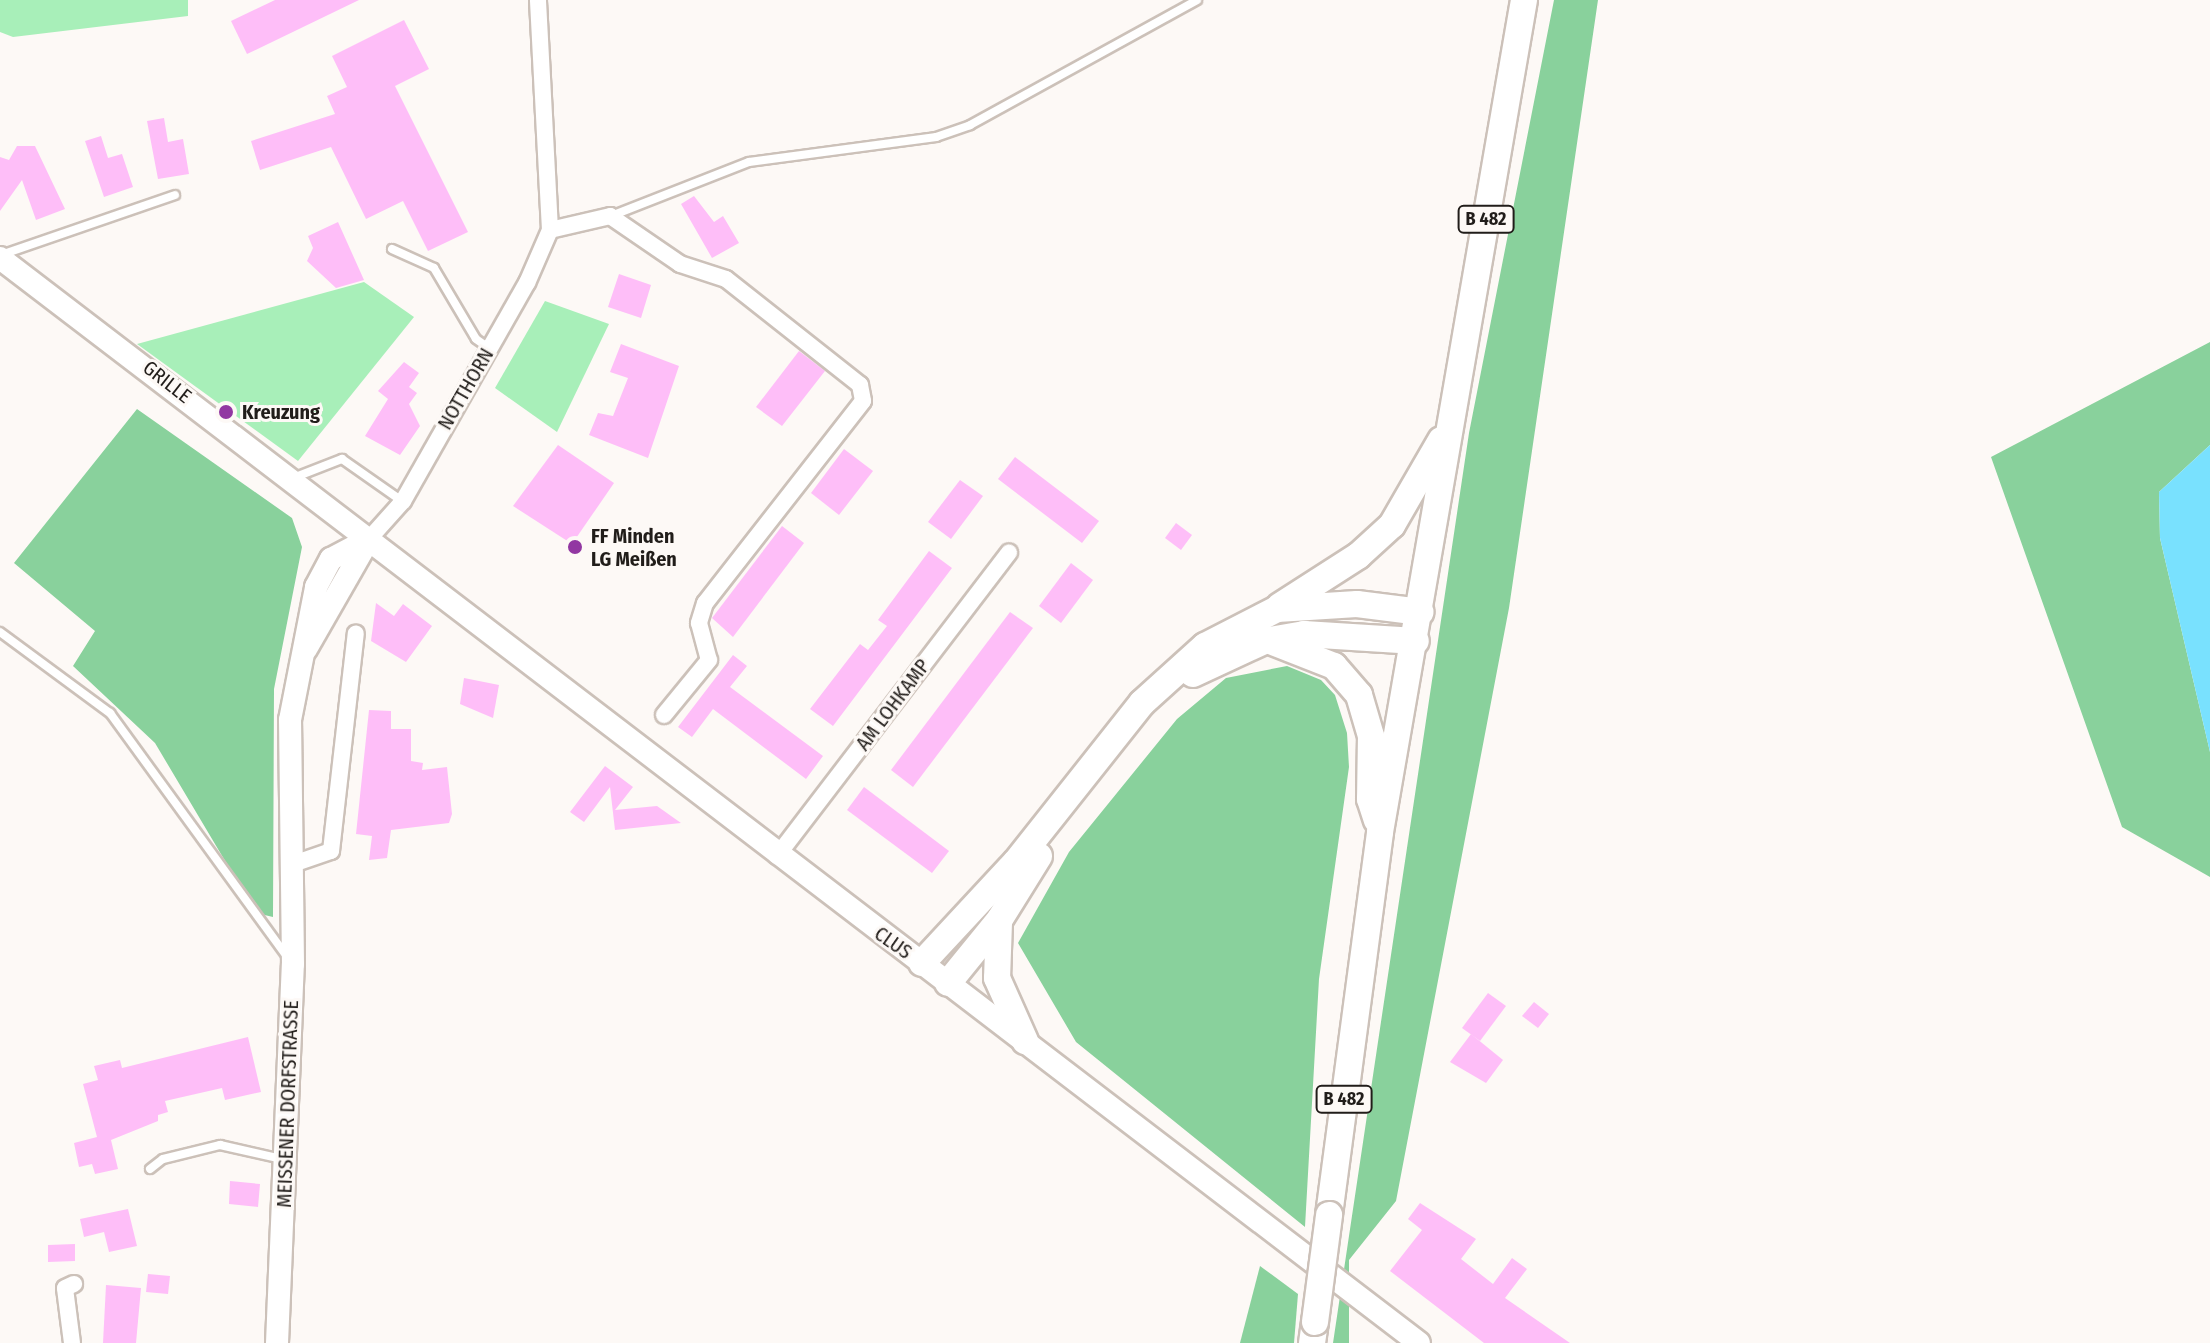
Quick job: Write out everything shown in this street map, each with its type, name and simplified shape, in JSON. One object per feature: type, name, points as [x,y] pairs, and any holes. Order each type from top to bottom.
[{"type":"main road","name":"B 482","points":[[1314,1332],[1380,832],[1416,641],[1449,425],[1524,0]]},
{"type":"main road","name":"GRILLE","points":[[0,257],[369,539]]},
{"type":"main road","points":[[1277,609],[1358,556],[1392,525],[1449,425]]},
{"type":"main road","name":"MEISSENER DORFSTRASSE","points":[[277,1343],[293,964],[290,720],[306,650],[369,539]]},
{"type":"main road","name":"CLUS","points":[[369,539],[777,856],[1025,1041],[1419,1343]]},
{"type":"main road","points":[[922,963],[1016,862],[1170,673],[1252,617],[1277,609],[1357,604],[1420,612]]},
{"type":"main road","points":[[948,983],[1000,919],[1072,810],[1154,710],[1218,658],[1264,641],[1351,633],[1416,641]]},
{"type":"main road","points":[[1264,641],[1306,651],[1334,666],[1359,695],[1371,736],[1370,799],[1380,832]]},
{"type":"main road","points":[[1000,919],[997,978],[1025,1041]]},
{"type":"street","points":[[538,0],[550,230],[610,216],[680,264],[726,279],[860,385],[863,401],[705,603],[699,623],[709,660],[664,715]]},
{"type":"street","name":"NOTTHORN","points":[[369,539],[403,501],[489,348],[550,230]]},
{"type":"street","name":"AM LOHKAMP","points":[[777,856],[1009,553]]},
{"type":"street","points":[[293,864],[331,851],[356,633]]},
{"type":"street","points":[[72,1343],[65,1288],[74,1284]]},
{"type":"lane","points":[[610,216],[749,162],[936,137],[970,125],[1197,0]]},
{"type":"lane","name":"GRILLE","points":[[0,257],[175,195]]},
{"type":"lane","points":[[392,249],[434,268],[476,339],[489,348]]},
{"type":"lane","points":[[290,479],[342,459],[403,501]]},
{"type":"lane","points":[[0,632],[110,713],[293,964]]},
{"type":"lane","points":[[150,1169],[163,1159],[220,1145],[287,1160]]},
{"type":"green space","points":[[0,0],[188,0],[188,16],[13,37],[0,32]]},
{"type":"green space","points":[[1554,0],[1598,0],[1509,608],[1396,1201],[1349,1260],[1349,1343],[1333,1343],[1469,433]]},
{"type":"green space","points":[[364,282],[414,317],[298,461],[137,344]]},
{"type":"green space","points":[[545,301],[609,324],[557,432],[495,388]]},
{"type":"green space","points":[[2210,342],[2210,445],[2159,492],[2160,538],[2210,752],[2210,877],[2122,827],[1991,457]]},
{"type":"green space","points":[[137,409],[292,518],[302,547],[274,689],[273,917],[256,913],[155,743],[73,666],[95,631],[14,563]]},
{"type":"green space","points":[[1287,666],[1321,680],[1335,695],[1347,733],[1349,767],[1319,979],[1305,1227],[1076,1042],[1018,943],[1069,852],[1177,719],[1226,678]]},
{"type":"green space","points":[[1260,1266],[1298,1294],[1294,1343],[1240,1343]]},
{"type":"water","points":[[2210,445],[2210,752],[2160,538],[2159,492]]},
{"type":"building","points":[[275,0],[359,0],[247,54],[231,21]]},
{"type":"building","points":[[404,20],[429,69],[395,86],[468,232],[428,251],[403,201],[366,219],[331,147],[260,170],[251,141],[335,114],[327,96],[347,87],[332,56]]},
{"type":"building","points":[[164,118],[168,142],[183,139],[189,174],[158,179],[147,121]]},
{"type":"building","points":[[101,136],[108,158],[122,154],[133,187],[104,197],[85,141]]},
{"type":"building","points":[[17,146],[35,146],[65,209],[36,220],[22,180],[0,211],[0,157],[9,160]]},
{"type":"building","points":[[694,196],[714,222],[723,216],[739,243],[712,258],[681,204]]},
{"type":"building","points":[[338,222],[364,280],[336,288],[307,261],[313,248],[308,236]]},
{"type":"building","points":[[619,274],[651,285],[641,318],[608,307]]},
{"type":"building","points":[[621,344],[679,366],[648,458],[589,435],[598,413],[613,416],[628,378],[610,372]]},
{"type":"building","points":[[799,351],[825,371],[782,426],[756,407]]},
{"type":"building","points":[[404,362],[419,373],[409,387],[417,393],[409,404],[420,426],[400,455],[365,436],[388,399],[378,391]]},
{"type":"building","points":[[558,445],[614,483],[572,544],[513,506]]},
{"type":"building","points":[[844,449],[873,471],[839,515],[811,493]]},
{"type":"building","points":[[1015,457],[1099,521],[1082,543],[998,479]]},
{"type":"building","points":[[960,480],[983,496],[951,539],[928,522]]},
{"type":"building","points":[[1176,523],[1192,535],[1181,550],[1165,538]]},
{"type":"building","points":[[782,526],[804,543],[733,637],[712,618]]},
{"type":"building","points":[[929,551],[952,568],[833,726],[810,709],[860,644],[868,650],[887,626],[878,620]]},
{"type":"building","points":[[1071,563],[1093,580],[1061,623],[1039,606]]},
{"type":"building","points":[[376,603],[394,616],[403,604],[432,626],[406,662],[371,641]]},
{"type":"building","points":[[1010,612],[1033,628],[913,787],[891,770]]},
{"type":"building","points":[[733,655],[747,666],[730,687],[823,756],[806,779],[713,709],[692,737],[678,727]]},
{"type":"building","points":[[464,678],[499,685],[493,718],[460,704]]},
{"type":"building","points":[[369,710],[391,711],[391,729],[411,729],[411,761],[423,763],[422,770],[447,767],[452,814],[449,823],[391,830],[387,858],[369,860],[372,836],[356,834]]},
{"type":"building","points":[[605,766],[633,787],[615,810],[657,806],[681,823],[615,830],[610,787],[584,822],[570,812]]},
{"type":"building","points":[[864,787],[949,851],[932,873],[847,810]]},
{"type":"building","points":[[1488,993],[1506,1006],[1480,1041],[1462,1028]]},
{"type":"building","points":[[1534,1002],[1549,1014],[1538,1028],[1522,1016]]},
{"type":"building","points":[[1471,1034],[1503,1060],[1486,1083],[1450,1062]]},
{"type":"building","points":[[248,1037],[261,1092],[225,1100],[222,1088],[165,1101],[168,1112],[158,1115],[158,1121],[111,1140],[118,1169],[95,1174],[92,1164],[79,1167],[74,1143],[97,1137],[83,1084],[98,1080],[94,1066],[120,1060],[122,1068]]},
{"type":"building","points":[[230,1181],[260,1184],[258,1207],[229,1204]]},
{"type":"building","points":[[1420,1203],[1476,1239],[1461,1259],[1493,1284],[1512,1258],[1527,1269],[1505,1298],[1570,1343],[1484,1343],[1390,1271],[1422,1230],[1408,1219]]},
{"type":"building","points":[[128,1209],[137,1246],[109,1252],[104,1232],[84,1237],[80,1219]]},
{"type":"building","points":[[75,1244],[75,1261],[48,1262],[48,1245]]},
{"type":"building","points":[[148,1274],[170,1276],[168,1294],[146,1292]]},
{"type":"building","points":[[106,1285],[141,1288],[136,1343],[103,1343]]},
{"type":"place","name":"Kreuzung","points":[[226,412]]},
{"type":"place","name":"FF Minden LG Meißen","points":[[575,547]]}]
